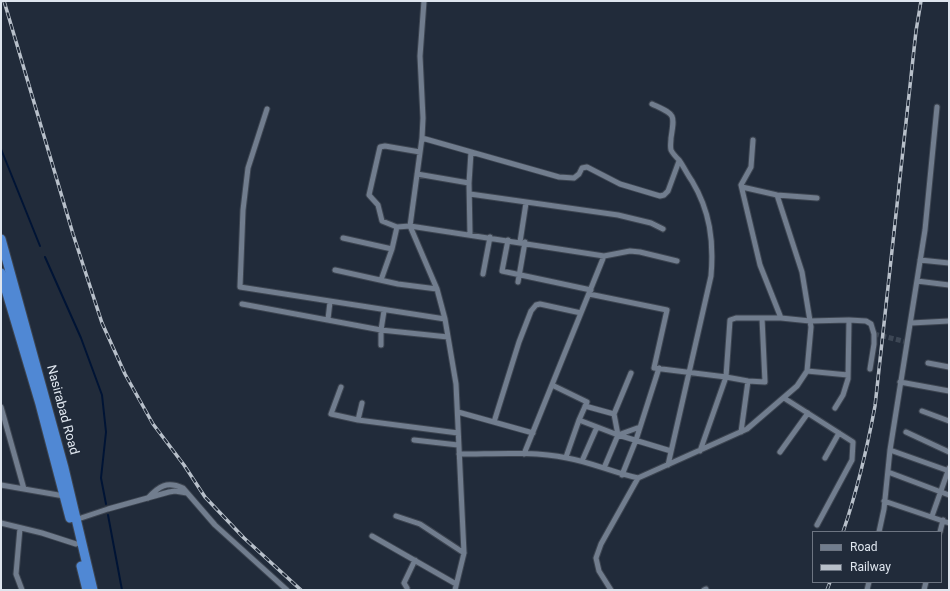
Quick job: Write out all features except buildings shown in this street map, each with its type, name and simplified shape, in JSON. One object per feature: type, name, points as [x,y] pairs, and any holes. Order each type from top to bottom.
[{"type":"highway","name":"Nasirabad Road","points":[[1,239],[64,468],[74,520],[93,590]]},
{"type":"highway","name":"Nasirabad Road","points":[[1,273],[40,404],[64,496],[74,520],[76,544],[87,590]]},
{"type":"street","points":[[372,536],[415,560],[456,587],[464,553],[456,384],[445,319],[437,289],[410,226],[422,138],[423,118],[420,56],[424,1]]},
{"type":"street","points":[[652,104],[669,112],[672,116],[674,121],[670,146],[700,194],[705,206],[711,231],[713,256],[711,276],[668,465]]},
{"type":"street","points":[[879,531],[900,382],[910,331],[925,230],[937,107]]},
{"type":"street","points":[[267,109],[248,168],[243,210],[240,287],[384,311],[445,319]]},
{"type":"street","points":[[422,138],[559,177],[574,178],[579,174],[582,168],[587,167],[620,184],[660,196],[664,195],[668,191],[679,161]]},
{"type":"street","points":[[753,140],[751,167],[741,185],[760,266],[781,318]]},
{"type":"street","points":[[420,152],[385,146],[380,147],[369,195],[378,205],[382,220],[397,227],[410,226],[470,234],[604,256],[630,251],[640,252],[677,261]]},
{"type":"street","points":[[470,234],[469,183],[471,152]]},
{"type":"street","points":[[417,174],[469,183]]},
{"type":"street","points":[[742,187],[777,195],[818,198]]},
{"type":"street","points":[[470,194],[618,215],[651,223],[663,229]]},
{"type":"street","points":[[459,454],[524,454],[566,457],[622,475],[638,478],[747,429],[797,386],[807,371],[811,327],[802,272],[777,195]]},
{"type":"street","points":[[518,282],[526,203]]},
{"type":"street","points":[[381,280],[392,249],[397,227]]},
{"type":"street","points":[[483,274],[490,237]]},
{"type":"street","points":[[343,238],[392,249]]},
{"type":"street","points":[[508,240],[502,271],[666,310],[654,368],[726,377],[748,382],[766,382],[762,318]]},
{"type":"street","points":[[524,454],[604,256]]},
{"type":"street","points":[[920,260],[949,263]]},
{"type":"street","points":[[335,270],[398,284],[437,289]]},
{"type":"street","points":[[917,281],[949,285]]},
{"type":"street","points":[[328,319],[330,302]]},
{"type":"street","points":[[242,304],[381,330],[448,338]]},
{"type":"street","points":[[494,422],[519,342],[534,307],[540,304],[582,313]]},
{"type":"street","points":[[381,346],[381,330],[384,311]]},
{"type":"street","points":[[700,451],[726,377],[730,320],[736,318],[781,318],[810,321],[866,321],[871,324],[874,334],[870,369]]},
{"type":"street","points":[[835,408],[843,394],[848,379],[850,320]]},
{"type":"street","points":[[911,323],[949,321]]},
{"type":"street","points":[[928,363],[949,367]]},
{"type":"street","points":[[622,475],[636,440],[659,368]]},
{"type":"street","points":[[807,371],[848,375]]},
{"type":"street","points":[[604,468],[618,435],[614,414],[631,373]]},
{"type":"street","points":[[741,432],[748,382]]},
{"type":"street","points":[[900,382],[949,391]]},
{"type":"street","points":[[552,385],[587,402],[578,420],[566,457]]},
{"type":"street","points":[[341,387],[331,414],[358,420],[458,434]]},
{"type":"street","points":[[784,398],[853,442],[852,460],[817,525]]},
{"type":"street","points":[[358,420],[362,403]]},
{"type":"street","points":[[585,406],[614,414]]},
{"type":"street","points":[[1,407],[24,489]]},
{"type":"street","points":[[922,411],[949,421]]},
{"type":"street","points":[[458,412],[533,433]]},
{"type":"street","points":[[780,452],[808,413]]},
{"type":"street","points":[[578,420],[618,435],[672,451]]},
{"type":"street","points":[[582,461],[597,427]]},
{"type":"street","points":[[618,435],[640,427]]},
{"type":"street","points":[[906,432],[949,452]]},
{"type":"street","points":[[825,458],[839,434]]},
{"type":"street","points":[[414,440],[458,445]]},
{"type":"street","points":[[890,450],[949,470],[932,516]]},
{"type":"street","points":[[888,472],[949,495]]},
{"type":"street","points":[[611,590],[599,571],[596,558],[601,544],[638,478]]},
{"type":"street","points":[[74,520],[148,498],[160,487],[171,484],[183,488],[215,525],[287,590]]},
{"type":"street","points":[[1,491],[1,486],[64,496]]},
{"type":"street","points":[[884,501],[949,523]]},
{"type":"street","points":[[396,516],[420,524],[464,553]]},
{"type":"street","points":[[940,531],[943,520]]},
{"type":"street","points":[[1,523],[76,544]]},
{"type":"street","points":[[20,528],[16,574],[22,590]]},
{"type":"street","points":[[407,590],[404,583],[415,560]]},
{"type":"waterway","points":[[1,149],[40,246]]},
{"type":"waterway","points":[[45,257],[81,338],[102,395],[106,432],[101,478],[106,504]]},
{"type":"waterway","points":[[108,515],[122,590]]},
{"type":"tunnel","points":[[874,334],[907,342]]},
{"type":"railway","points":[[4,1],[73,234],[102,323],[125,374],[153,424],[184,465],[205,497],[244,538],[301,590]]},
{"type":"railway","points":[[843,531],[861,470],[875,406],[916,31],[921,1]]},
{"type":"railway","points":[[827,590],[830,583]]}]
